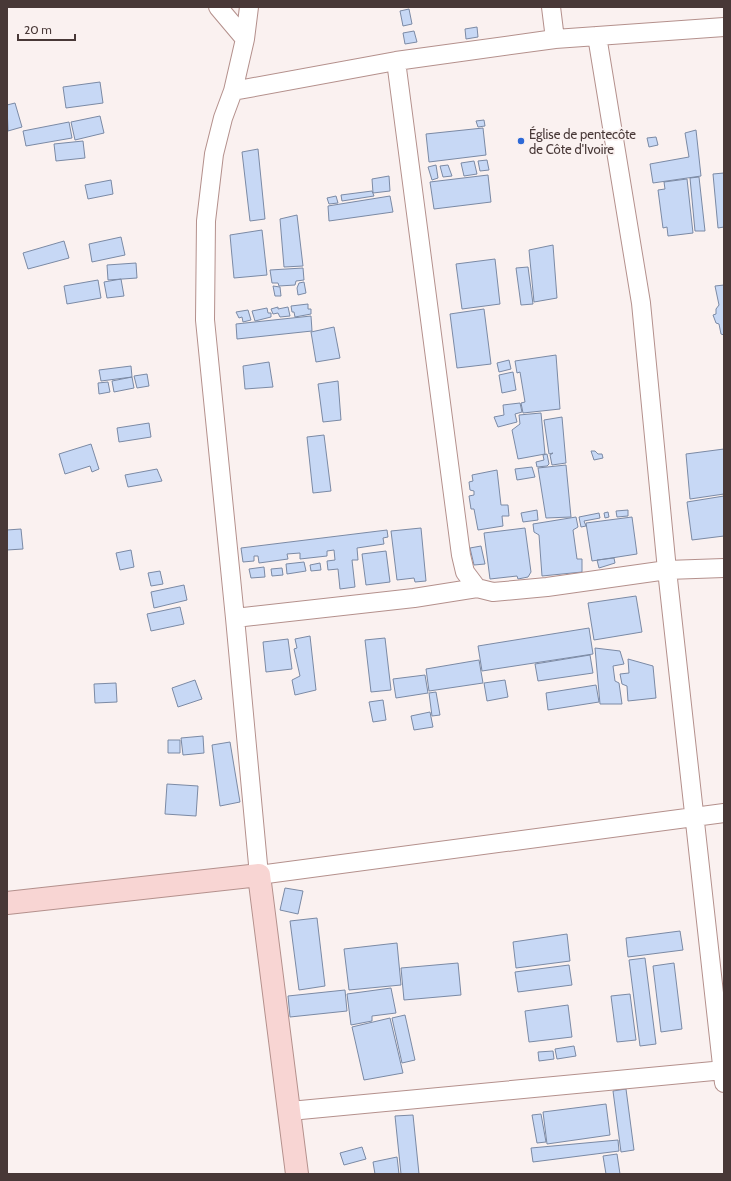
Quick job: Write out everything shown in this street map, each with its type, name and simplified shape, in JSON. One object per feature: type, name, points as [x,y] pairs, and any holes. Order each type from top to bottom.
[{"type":"street","points":[[218,7],[245,40]]},
{"type":"street","points":[[249,7],[245,40],[233,91],[222,118],[214,154],[206,221],[205,320],[259,875],[297,1174]]},
{"type":"street","points":[[551,7],[555,39]]},
{"type":"street","points":[[233,91],[396,61],[555,39],[724,27]]},
{"type":"street","points":[[290,1111],[724,1075],[667,570],[641,303],[597,36]]},
{"type":"street","points":[[396,61],[461,555],[465,572],[477,588]]},
{"type":"street","points":[[235,618],[414,598],[477,588],[493,592],[667,570],[724,568]]},
{"type":"street","points":[[7,903],[259,875],[724,812]]},
{"type":"building","points":[[409,9],[412,24],[403,26],[400,11]]},
{"type":"building","points":[[477,27],[478,37],[466,39],[465,29]]},
{"type":"building","points":[[414,31],[417,42],[405,44],[403,33]]},
{"type":"building","points":[[100,82],[103,103],[66,108],[63,87]]},
{"type":"building","points":[[15,103],[22,127],[8,131],[7,105]]},
{"type":"building","points":[[100,116],[104,133],[75,140],[71,122]]},
{"type":"building","points":[[484,120],[485,126],[478,127],[476,121]]},
{"type":"building","points":[[69,122],[72,138],[26,146],[23,131]]},
{"type":"building","points":[[483,128],[486,155],[429,162],[426,134]]},
{"type":"building","points":[[696,130],[701,176],[653,183],[650,164],[689,157],[685,133]]},
{"type":"building","points":[[656,137],[658,145],[649,147],[647,138]]},
{"type":"building","points":[[83,141],[85,158],[56,161],[54,144]]},
{"type":"building","points":[[258,149],[265,219],[250,221],[242,152]]},
{"type":"building","points":[[487,160],[489,170],[480,171],[478,161]]},
{"type":"building","points":[[474,161],[477,174],[464,176],[461,163]]},
{"type":"building","points":[[436,165],[438,178],[432,180],[428,167]]},
{"type":"building","points":[[448,165],[452,176],[443,177],[440,166]]},
{"type":"building","points":[[724,173],[724,227],[718,228],[713,174]]},
{"type":"building","points":[[488,175],[491,202],[434,209],[430,182]]},
{"type":"building","points":[[389,176],[390,191],[373,193],[372,179]]},
{"type":"building","points":[[699,177],[705,231],[695,231],[690,178]]},
{"type":"building","points":[[687,179],[693,233],[668,236],[667,227],[663,228],[658,190],[665,189],[664,182]]},
{"type":"building","points":[[111,180],[113,194],[88,199],[85,185]]},
{"type":"building","points":[[372,191],[374,196],[342,201],[341,195]]},
{"type":"building","points":[[336,196],[338,203],[329,204],[327,198]]},
{"type":"building","points":[[390,196],[393,212],[329,221],[328,206]]},
{"type":"building","points":[[297,215],[303,266],[284,267],[280,219]]},
{"type":"building","points":[[262,230],[267,275],[234,278],[230,235]]},
{"type":"building","points":[[121,237],[125,255],[92,262],[89,244]]},
{"type":"building","points":[[64,241],[69,258],[28,269],[23,253]]},
{"type":"building","points":[[553,245],[557,298],[534,302],[529,250]]},
{"type":"building","points":[[495,259],[500,304],[462,309],[456,264]]},
{"type":"building","points":[[136,263],[137,278],[108,280],[107,265]]},
{"type":"building","points":[[528,267],[533,304],[521,305],[516,268]]},
{"type":"building","points":[[303,268],[304,280],[296,281],[295,285],[279,286],[278,283],[272,283],[270,270]]},
{"type":"building","points":[[121,279],[124,296],[107,298],[104,282]]},
{"type":"building","points":[[98,280],[101,298],[67,304],[64,286]]},
{"type":"building","points":[[304,282],[306,293],[298,295],[297,288],[299,283]]},
{"type":"building","points":[[724,285],[724,335],[721,334],[719,324],[716,323],[713,315],[716,314],[716,309],[719,305],[715,286]]},
{"type":"building","points":[[273,286],[280,287],[281,296],[275,296]]},
{"type":"building","points":[[308,304],[308,309],[311,309],[311,314],[295,317],[291,306]]},
{"type":"building","points":[[278,307],[278,309],[288,307],[290,316],[280,317],[278,313],[273,314],[271,309]]},
{"type":"building","points":[[267,308],[268,313],[271,313],[271,317],[255,321],[252,311]]},
{"type":"building","points":[[484,309],[491,364],[457,368],[450,314]]},
{"type":"building","points":[[248,310],[251,320],[243,322],[242,317],[239,318],[236,312]]},
{"type":"building","points":[[311,316],[312,331],[237,339],[236,324]]},
{"type":"building","points":[[334,327],[340,358],[316,362],[311,332]]},
{"type":"building","points":[[556,355],[560,409],[523,413],[521,403],[525,402],[520,372],[517,373],[515,361]]},
{"type":"building","points":[[509,360],[511,369],[499,372],[497,363]]},
{"type":"building","points":[[269,362],[273,387],[245,389],[243,366]]},
{"type":"building","points":[[131,366],[132,377],[101,381],[99,370]]},
{"type":"building","points":[[513,372],[516,390],[502,393],[499,375]]},
{"type":"building","points":[[147,374],[149,386],[137,388],[134,376]]},
{"type":"building","points":[[132,377],[134,388],[114,392],[112,381]]},
{"type":"building","points":[[338,381],[341,420],[323,422],[318,384]]},
{"type":"building","points":[[108,382],[110,392],[99,394],[98,383]]},
{"type":"building","points":[[520,403],[522,412],[515,414],[517,422],[498,427],[494,417],[504,415],[503,405]]},
{"type":"building","points":[[541,413],[545,454],[518,459],[512,430],[520,424],[519,415]]},
{"type":"building","points":[[562,417],[566,463],[552,465],[550,455],[553,453],[549,454],[544,420]]},
{"type":"building","points":[[149,423],[151,437],[119,442],[117,428]]},
{"type":"building","points":[[324,435],[331,491],[313,493],[307,437]]},
{"type":"building","points":[[91,444],[99,469],[92,472],[90,466],[65,474],[59,454]]},
{"type":"building","points":[[724,449],[724,494],[690,499],[686,454]]},
{"type":"building","points":[[591,451],[602,454],[603,458],[594,460]]},
{"type":"building","points":[[547,454],[549,464],[547,466],[537,467],[536,462],[544,460],[543,455]]},
{"type":"building","points":[[566,465],[571,517],[546,518],[538,468]]},
{"type":"building","points":[[532,467],[535,477],[517,480],[515,469]]},
{"type":"building","points":[[157,469],[162,481],[128,487],[125,475]]},
{"type":"building","points":[[497,470],[501,505],[508,505],[509,516],[502,516],[503,526],[478,530],[474,509],[471,509],[469,496],[474,495],[474,491],[470,490],[469,482],[473,481],[472,475]]},
{"type":"building","points":[[724,496],[724,536],[692,540],[687,502]]},
{"type":"building","points":[[537,510],[538,520],[523,522],[521,513]]},
{"type":"building","points":[[628,510],[628,516],[617,517],[616,511]]},
{"type":"building","points":[[608,512],[609,517],[605,518],[604,513]]},
{"type":"building","points":[[599,513],[600,518],[584,521],[586,526],[581,527],[579,517]]},
{"type":"building","points":[[576,517],[578,527],[573,530],[577,559],[582,559],[582,572],[542,576],[539,535],[534,532],[533,524]]},
{"type":"building","points":[[632,517],[637,554],[592,561],[586,523]]},
{"type":"building","points":[[421,528],[426,581],[415,582],[414,578],[397,580],[391,531]]},
{"type":"building","points":[[525,528],[531,572],[528,577],[518,579],[517,576],[490,579],[484,533]]},
{"type":"building","points":[[21,529],[23,549],[7,550],[7,530]]},
{"type":"building","points":[[387,530],[388,537],[383,538],[384,544],[357,548],[358,560],[352,560],[355,587],[340,589],[338,569],[328,570],[327,561],[335,560],[334,550],[327,551],[327,556],[300,559],[300,553],[287,554],[288,559],[259,563],[258,556],[254,556],[254,561],[243,562],[241,548]]},
{"type":"building","points":[[481,546],[485,564],[474,565],[470,548]]},
{"type":"building","points":[[131,550],[134,567],[120,570],[116,553]]},
{"type":"building","points":[[386,551],[390,582],[366,585],[362,554]]},
{"type":"building","points":[[614,558],[615,563],[599,568],[597,560]]},
{"type":"building","points":[[304,562],[306,571],[287,574],[286,564]]},
{"type":"building","points":[[320,563],[321,570],[311,571],[310,565]]},
{"type":"building","points":[[264,567],[265,577],[251,578],[249,569]]},
{"type":"building","points":[[282,568],[283,575],[272,576],[271,569]]},
{"type":"building","points":[[160,571],[163,584],[151,586],[148,573]]},
{"type":"building","points":[[184,585],[187,600],[154,608],[151,592]]},
{"type":"building","points":[[636,596],[642,632],[594,640],[588,603]]},
{"type":"building","points":[[180,607],[184,624],[151,631],[147,614]]},
{"type":"building","points":[[589,628],[593,654],[482,671],[478,646]]},
{"type":"building","points":[[310,636],[316,690],[295,695],[292,680],[300,676],[294,649],[297,648],[295,639]]},
{"type":"building","points":[[385,638],[391,690],[371,692],[365,640]]},
{"type":"building","points":[[288,639],[292,669],[266,672],[263,642]]},
{"type":"building","points":[[595,648],[620,651],[624,664],[613,666],[615,681],[619,683],[622,704],[600,704]]},
{"type":"building","points":[[590,655],[593,673],[538,681],[535,664]]},
{"type":"building","points":[[628,659],[653,666],[656,698],[628,701],[627,686],[622,684],[620,674],[629,673]]},
{"type":"building","points":[[479,660],[483,683],[429,691],[426,669]]},
{"type":"building","points":[[425,675],[428,693],[396,698],[393,679]]},
{"type":"building","points":[[195,680],[202,699],[178,707],[172,688]]},
{"type":"building","points":[[505,680],[508,697],[487,701],[484,683]]},
{"type":"building","points":[[116,683],[117,702],[95,703],[94,684]]},
{"type":"building","points":[[596,685],[599,702],[548,710],[546,693]]},
{"type":"building","points":[[436,692],[440,715],[432,716],[429,693]]},
{"type":"building","points":[[383,700],[386,720],[373,722],[369,702]]},
{"type":"building","points":[[430,712],[433,727],[414,730],[411,716]]},
{"type":"building","points":[[203,736],[204,753],[183,755],[181,738]]},
{"type":"building","points":[[168,740],[180,740],[180,753],[168,753]]},
{"type":"building","points":[[230,742],[240,802],[220,806],[212,745]]},
{"type":"building","points":[[167,784],[198,786],[196,816],[165,814]]},
{"type":"building","points":[[285,888],[303,891],[298,914],[280,910]]},
{"type":"building","points":[[317,918],[325,986],[299,990],[290,921]]},
{"type":"building","points":[[680,931],[683,950],[628,957],[626,938]]},
{"type":"building","points":[[567,934],[570,961],[516,968],[513,942]]},
{"type":"building","points":[[397,943],[401,985],[349,990],[344,949]]},
{"type":"building","points":[[645,958],[656,1044],[640,1046],[629,960]]},
{"type":"building","points":[[458,963],[461,995],[404,1000],[401,968]]},
{"type":"building","points":[[674,963],[682,1029],[661,1032],[653,966]]},
{"type":"building","points":[[569,965],[572,985],[518,992],[515,972]]},
{"type":"building","points":[[391,988],[396,1013],[372,1016],[372,1021],[351,1025],[347,994]]},
{"type":"building","points":[[345,990],[347,1011],[290,1017],[288,996]]},
{"type":"building","points":[[630,994],[636,1040],[617,1042],[611,996]]},
{"type":"building","points":[[568,1005],[572,1037],[529,1042],[525,1011]]},
{"type":"building","points":[[405,1015],[415,1060],[402,1063],[392,1018]]},
{"type":"building","points":[[390,1018],[403,1073],[364,1080],[352,1027]]},
{"type":"building","points":[[574,1046],[576,1056],[557,1059],[555,1049]]},
{"type":"building","points":[[553,1051],[554,1059],[539,1061],[538,1052]]},
{"type":"building","points":[[626,1089],[634,1150],[621,1152],[613,1091]]},
{"type":"building","points":[[606,1104],[610,1135],[547,1144],[543,1112]]},
{"type":"building","points":[[541,1114],[546,1142],[537,1143],[532,1115]]},
{"type":"building","points":[[413,1115],[419,1174],[401,1174],[395,1116]]},
{"type":"building","points":[[618,1140],[619,1151],[533,1162],[531,1148]]},
{"type":"building","points":[[362,1147],[366,1159],[344,1165],[340,1153]]},
{"type":"building","points":[[617,1154],[620,1174],[606,1174],[603,1156]]},
{"type":"building","points":[[397,1157],[399,1174],[375,1174],[373,1162]]},
{"type":"place","name":"Église de pentecôte de Côte d'Ivoire","points":[[521,141]]}]
